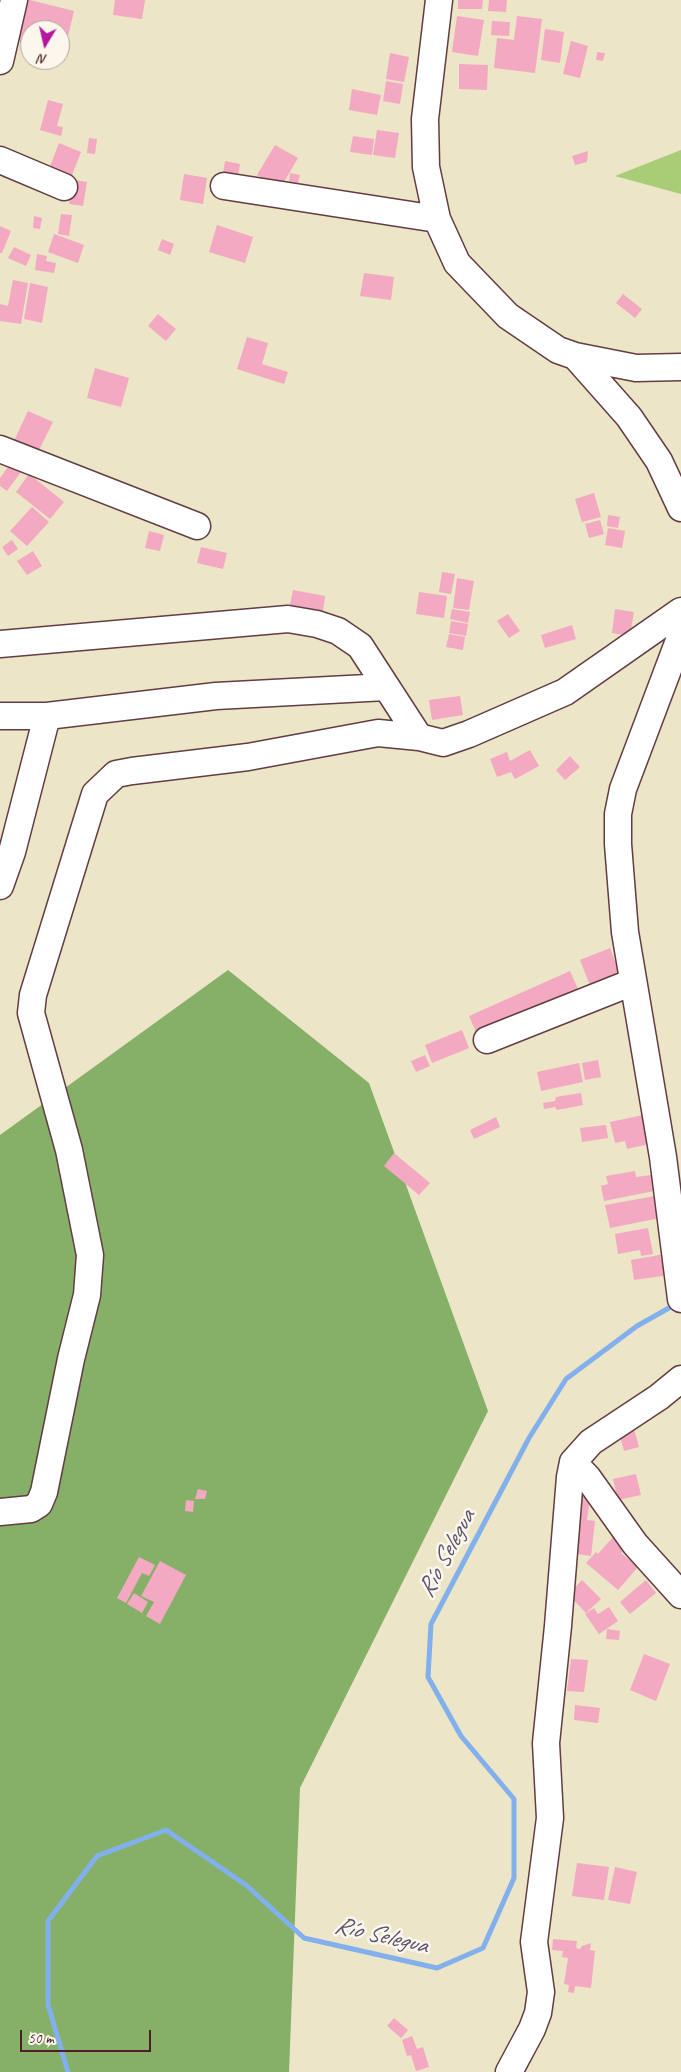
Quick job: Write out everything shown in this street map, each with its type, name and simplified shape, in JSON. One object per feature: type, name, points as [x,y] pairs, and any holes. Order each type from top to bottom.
[{"type":"street","points":[[0,61],[14,0]]},
{"type":"street","points":[[439,0],[425,119],[426,167],[437,219],[457,263],[508,316],[558,350],[575,356],[636,368],[681,367]]},
{"type":"street","points":[[0,160],[64,187]]},
{"type":"street","points":[[224,186],[437,219]]},
{"type":"street","points":[[575,356],[629,417],[659,461],[681,508]]},
{"type":"street","points":[[0,449],[197,526]]},
{"type":"street","points":[[0,1512],[31,1508],[39,1504],[44,1492],[87,1295],[90,1255],[70,1150],[31,1013],[33,996],[96,794],[116,774],[248,756],[378,733],[419,737],[443,743],[469,734],[565,692],[681,611]]},
{"type":"street","points":[[0,644],[288,619],[317,624],[338,631],[360,646],[419,737]]},
{"type":"street","points":[[680,1289],[663,1157],[624,922],[618,844],[618,814],[623,789],[681,635]]},
{"type":"street","points":[[0,716],[48,716],[216,696],[386,687]]},
{"type":"street","points":[[0,886],[12,852],[48,716]]},
{"type":"street","points":[[487,1040],[633,982]]},
{"type":"street","points":[[509,2072],[532,2029],[538,2013],[540,1992],[534,1942],[550,1818],[546,1743],[570,1477],[573,1462],[591,1442],[660,1397],[681,1380]]},
{"type":"street","points":[[573,1462],[588,1478],[635,1544],[681,1595]]},
{"type":"green space","points":[[681,150],[681,194],[615,176]]},
{"type":"green space","points":[[228,970],[369,1083],[488,1411],[300,1788],[289,2072],[0,2072],[0,1135]]},
{"type":"building","points":[[18,0],[30,0],[74,11],[70,28],[70,20],[20,20],[20,42],[8,39]]},
{"type":"building","points":[[115,0],[145,0],[142,19],[113,15]]},
{"type":"building","points":[[458,0],[483,0],[482,9],[458,9]]},
{"type":"building","points":[[489,0],[507,0],[506,12],[488,11]]},
{"type":"building","points":[[457,16],[484,20],[478,56],[452,52]]},
{"type":"building","points":[[517,16],[542,19],[535,73],[494,68],[497,38],[514,40]]},
{"type":"building","points":[[492,21],[510,22],[509,36],[491,35]]},
{"type":"building","points":[[545,29],[564,32],[560,63],[541,60]]},
{"type":"building","points":[[571,41],[588,46],[580,78],[563,74]]},
{"type":"building","points":[[597,52],[605,53],[603,61],[596,60]]},
{"type":"building","points":[[390,53],[409,57],[404,82],[386,79]]},
{"type":"building","points":[[459,64],[488,65],[487,90],[459,89]]},
{"type":"building","points":[[386,81],[403,84],[400,104],[383,101]]},
{"type":"building","points":[[352,89],[381,95],[377,115],[349,110]]},
{"type":"building","points":[[48,100],[63,104],[57,126],[63,127],[61,136],[40,130]]},
{"type":"building","points":[[377,130],[399,133],[395,158],[373,155]]},
{"type":"building","points":[[353,136],[374,139],[372,155],[350,152]]},
{"type":"building","points":[[89,138],[97,139],[95,154],[87,153]]},
{"type":"building","points":[[59,143],[81,152],[69,183],[47,174]]},
{"type":"building","points":[[275,145],[298,158],[280,189],[257,175]]},
{"type":"building","points":[[588,151],[587,162],[575,165],[572,156]]},
{"type":"building","points":[[225,161],[240,164],[238,176],[223,174]]},
{"type":"building","points":[[290,173],[300,175],[298,183],[289,182]]},
{"type":"building","points":[[184,174],[207,178],[203,204],[180,200]]},
{"type":"building","points":[[74,180],[87,182],[83,206],[69,204]]},
{"type":"building","points":[[61,214],[72,215],[69,236],[58,234]]},
{"type":"building","points":[[34,216],[42,218],[40,229],[33,228]]},
{"type":"building","points":[[217,225],[253,237],[245,263],[209,252]]},
{"type":"building","points":[[0,226],[11,231],[2,253],[0,253]]},
{"type":"building","points":[[54,234],[84,245],[78,263],[48,252]]},
{"type":"building","points":[[162,239],[174,244],[170,255],[158,250]]},
{"type":"building","points":[[14,247],[31,255],[26,266],[8,258]]},
{"type":"building","points":[[37,254],[47,256],[46,261],[56,263],[54,273],[35,270]]},
{"type":"building","points":[[364,273],[394,277],[391,300],[360,296]]},
{"type":"building","points":[[13,280],[28,283],[21,324],[0,321],[0,304],[8,306]]},
{"type":"building","points":[[30,283],[48,287],[42,323],[24,319]]},
{"type":"building","points":[[623,294],[642,309],[635,318],[616,303]]},
{"type":"building","points":[[158,314],[176,329],[166,341],[148,326]]},
{"type":"building","points":[[247,337],[268,343],[262,364],[288,372],[284,384],[237,369]]},
{"type":"building","points":[[95,368],[129,378],[121,407],[87,398]]},
{"type":"building","points":[[28,411],[53,422],[37,454],[13,443]]},
{"type":"building","points":[[10,464],[21,472],[7,491],[0,486],[0,478]]},
{"type":"building","points":[[29,474],[64,502],[50,519],[16,492]]},
{"type":"building","points":[[594,493],[601,517],[582,522],[575,499]]},
{"type":"building","points":[[32,507],[49,522],[27,546],[10,531]]},
{"type":"building","points":[[608,515],[620,517],[618,528],[607,526]]},
{"type":"building","points":[[600,520],[604,534],[589,538],[585,524]]},
{"type":"building","points":[[608,528],[625,531],[622,548],[605,545]]},
{"type":"building","points":[[149,531],[164,535],[160,551],[145,548]]},
{"type":"building","points":[[12,540],[18,549],[8,556],[2,547]]},
{"type":"building","points":[[201,547],[227,553],[223,569],[197,563]]},
{"type":"building","points":[[33,551],[42,566],[27,575],[17,561]]},
{"type":"building","points":[[442,572],[455,574],[451,594],[439,592]]},
{"type":"building","points":[[457,578],[474,581],[469,610],[453,608]]},
{"type":"building","points":[[293,590],[325,596],[323,611],[290,605]]},
{"type":"building","points":[[419,592],[447,596],[444,618],[416,614]]},
{"type":"building","points":[[452,609],[470,612],[468,623],[450,619]]},
{"type":"building","points":[[615,609],[634,612],[630,636],[612,633]]},
{"type":"building","points":[[508,614],[520,631],[509,638],[497,621]]},
{"type":"building","points":[[451,621],[468,624],[466,636],[449,633]]},
{"type":"building","points":[[572,625],[576,639],[545,648],[541,635]]},
{"type":"building","points":[[449,634],[465,637],[463,650],[446,647]]},
{"type":"building","points":[[460,696],[463,715],[432,720],[429,700]]},
{"type":"building","points":[[530,750],[539,766],[515,779],[511,772],[497,777],[490,759],[507,752],[510,761]]},
{"type":"building","points":[[570,756],[580,767],[565,780],[556,770]]},
{"type":"building","points":[[610,948],[621,977],[591,988],[580,960]]},
{"type":"building","points":[[570,971],[578,989],[477,1034],[469,1016]]},
{"type":"building","points":[[462,1030],[469,1048],[432,1063],[425,1045]]},
{"type":"building","points":[[425,1055],[430,1066],[416,1072],[411,1061]]},
{"type":"building","points":[[598,1060],[601,1077],[585,1080],[582,1063]]},
{"type":"building","points":[[579,1063],[583,1082],[541,1091],[537,1072]]},
{"type":"building","points":[[581,1093],[583,1105],[557,1110],[555,1107],[544,1109],[543,1103],[555,1101],[556,1097]]},
{"type":"building","points":[[643,1115],[649,1144],[627,1149],[625,1141],[615,1143],[610,1122]]},
{"type":"building","points":[[496,1117],[500,1127],[474,1139],[470,1130]]},
{"type":"building","points":[[606,1125],[608,1138],[582,1142],[580,1128]]},
{"type":"building","points":[[394,1153],[430,1183],[419,1195],[384,1166]]},
{"type":"building","points":[[635,1171],[636,1177],[651,1175],[654,1191],[604,1201],[601,1186],[608,1184],[606,1176]]},
{"type":"building","points":[[655,1196],[660,1218],[610,1228],[605,1205]]},
{"type":"building","points":[[648,1228],[653,1254],[641,1256],[640,1250],[618,1254],[615,1234]]},
{"type":"building","points":[[665,1254],[669,1275],[634,1280],[631,1260]]},
{"type":"building","points":[[634,1429],[639,1447],[624,1451],[619,1433]]},
{"type":"building","points":[[636,1474],[641,1495],[618,1500],[613,1479]]},
{"type":"building","points":[[198,1489],[207,1491],[205,1499],[195,1499]]},
{"type":"building","points":[[576,1496],[590,1498],[587,1520],[595,1521],[591,1556],[570,1553]]},
{"type":"building","points":[[186,1500],[194,1501],[193,1512],[185,1511]]},
{"type":"building","points":[[613,1537],[625,1548],[621,1553],[638,1567],[618,1590],[586,1563],[596,1552],[598,1554]]},
{"type":"building","points":[[139,1557],[155,1565],[149,1576],[142,1573],[126,1603],[117,1598]]},
{"type":"building","points":[[160,1561],[186,1575],[160,1624],[146,1616],[154,1602],[141,1596]]},
{"type":"building","points":[[582,1580],[601,1599],[586,1613],[568,1594]]},
{"type":"building","points":[[646,1580],[656,1593],[630,1614],[620,1602]]},
{"type":"building","points":[[134,1593],[148,1602],[142,1613],[127,1604]]},
{"type":"building","points":[[609,1607],[618,1621],[599,1634],[585,1614],[594,1608],[598,1614]]},
{"type":"building","points":[[607,1629],[620,1631],[619,1640],[606,1639]]},
{"type":"building","points":[[644,1654],[670,1664],[656,1701],[630,1690]]},
{"type":"building","points":[[571,1659],[588,1660],[584,1692],[567,1691]]},
{"type":"building","points":[[575,1705],[600,1708],[598,1723],[574,1720]]},
{"type":"building","points":[[577,1863],[609,1867],[604,1900],[572,1896]]},
{"type":"building","points":[[615,1867],[637,1872],[630,1904],[608,1900]]},
{"type":"building","points":[[553,1939],[577,1941],[576,1948],[580,1949],[582,1946],[591,1943],[590,1950],[595,1951],[591,1988],[575,1986],[574,1993],[568,1992],[569,1985],[564,1984],[568,1958],[562,1957],[563,1951],[552,1950]]},
{"type":"building","points":[[394,2018],[408,2030],[401,2038],[387,2026]]},
{"type":"building","points":[[412,2036],[417,2049],[423,2047],[429,2067],[416,2071],[411,2055],[407,2056],[402,2040]]},
{"type":"waterway","name":"Río Selegua","points":[[68,2072],[48,2005],[48,1921],[97,1856],[166,1830],[246,1885],[304,1938],[437,1968],[483,1948],[514,1878],[514,1799],[461,1736],[428,1677],[431,1624],[529,1438],[566,1379],[637,1326],[676,1304]]}]
